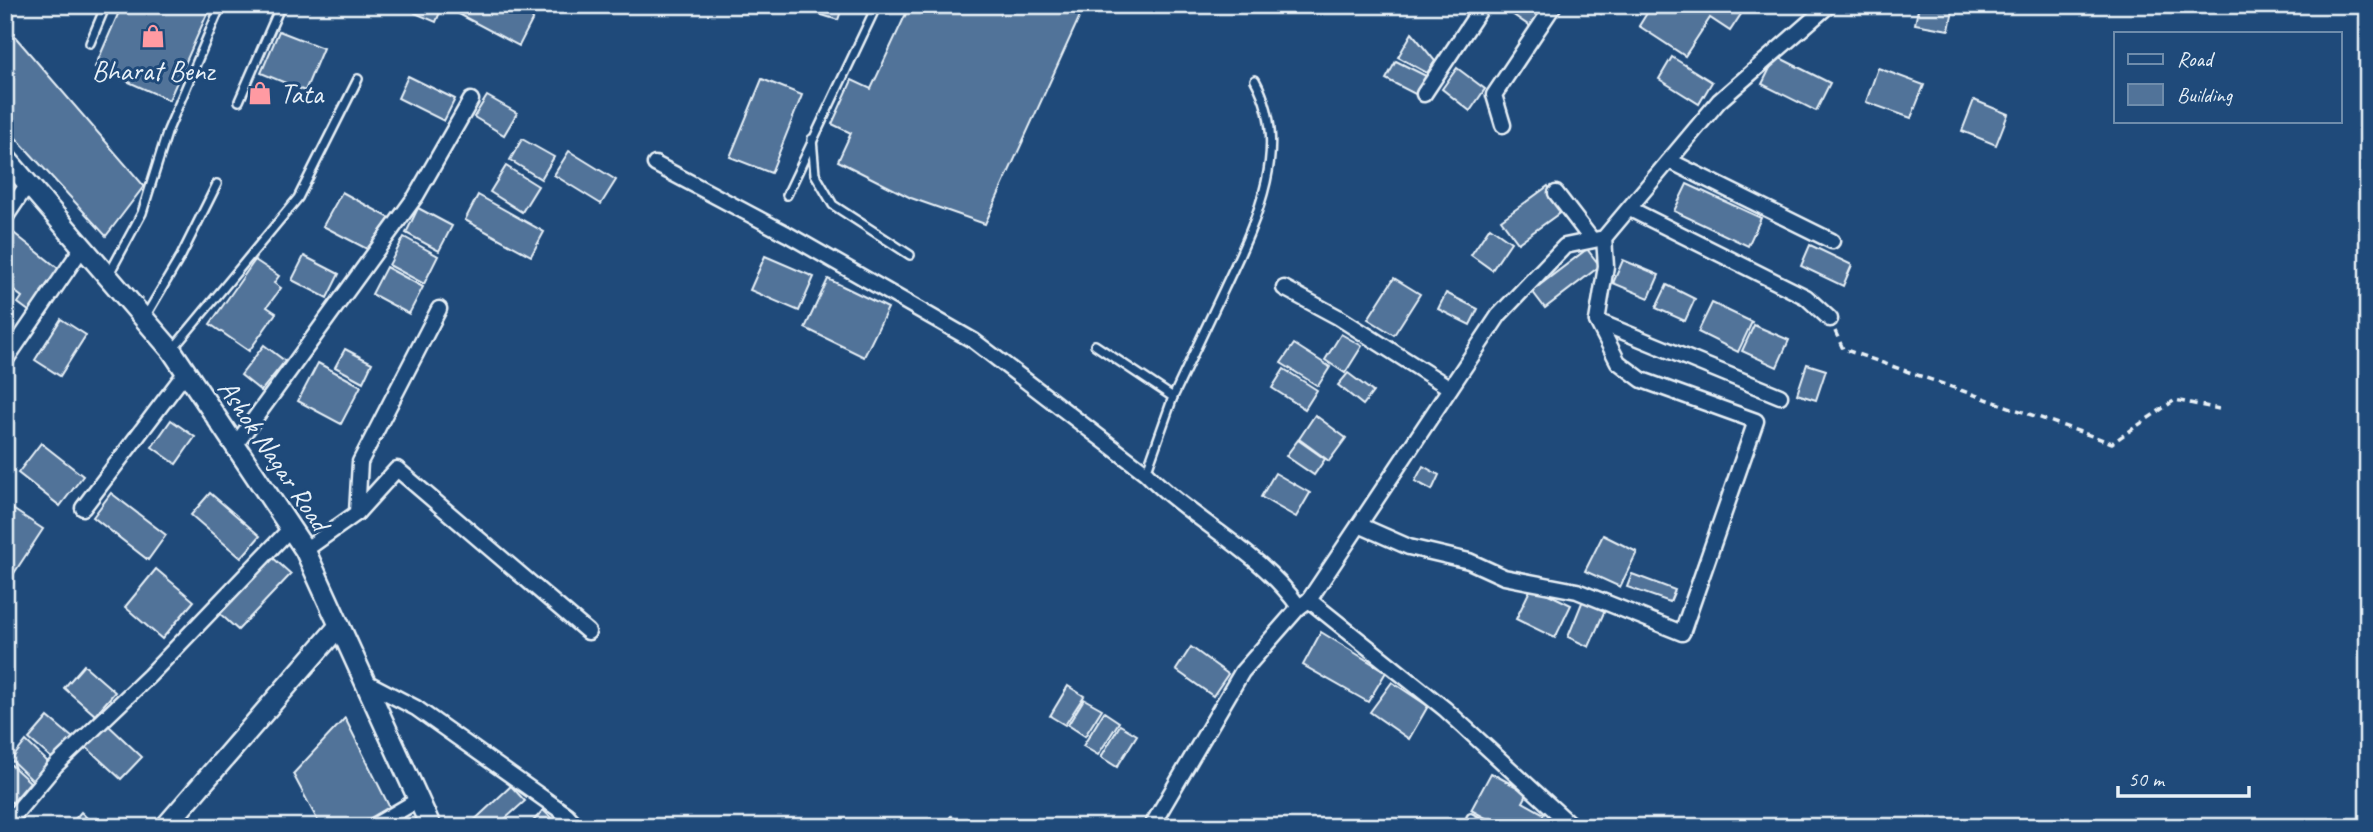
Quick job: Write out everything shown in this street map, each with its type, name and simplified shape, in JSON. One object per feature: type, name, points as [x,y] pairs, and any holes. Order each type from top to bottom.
[{"type":"street","points":[[1424,94],[1483,5]]},
{"type":"street","points":[[1503,125],[1494,95],[1554,5]]},
{"type":"street","points":[[1151,827],[1242,672],[1304,604],[1499,315],[1564,246],[1598,239],[1630,209],[1719,102],[1829,5]]},
{"type":"street","points":[[234,447],[416,196],[471,100]]},
{"type":"street","name":"Ashok Nagar Road","points":[[5,157],[172,351],[305,550],[431,827]]},
{"type":"street","points":[[1670,161],[1832,241]]},
{"type":"street","points":[[655,164],[787,234],[974,341],[1146,473],[1167,495],[1304,604],[1445,709],[1564,824]]},
{"type":"street","points":[[5,218],[29,182]]},
{"type":"street","points":[[1359,525],[1409,547],[1469,561],[1504,577],[1577,591],[1682,633],[1756,421],[1642,380],[1618,362],[1597,321],[1606,266],[1598,239],[1556,193]]},
{"type":"street","points":[[1630,209],[1806,297],[1830,319]]},
{"type":"street","points":[[5,362],[82,248]]},
{"type":"street","points":[[1284,288],[1338,317],[1450,388]]},
{"type":"street","points":[[357,513],[360,462],[439,309]]},
{"type":"street","points":[[1597,321],[1780,396]]},
{"type":"street","points":[[83,508],[186,372]]},
{"type":"street","points":[[305,550],[357,513],[397,469],[589,632]]},
{"type":"street","points":[[5,826],[55,766],[149,676],[290,529]]},
{"type":"street","points":[[165,827],[338,627]]},
{"type":"street","points":[[364,681],[416,708],[567,815],[578,827]]},
{"type":"street","points":[[372,827],[418,800]]},
{"type":"lane","points":[[90,43],[106,5]]},
{"type":"lane","points":[[107,278],[142,213],[168,130],[222,5]]},
{"type":"lane","points":[[239,101],[281,5]]},
{"type":"lane","points":[[787,195],[877,5]]},
{"type":"lane","points":[[172,351],[298,198],[358,79]]},
{"type":"lane","points":[[1146,473],[1173,397],[1252,229],[1268,177],[1271,137],[1268,113],[1266,100],[1255,80]]},
{"type":"lane","points":[[812,138],[815,173],[833,205],[910,255]]},
{"type":"lane","points":[[144,318],[181,256],[217,184]]},
{"type":"lane","points":[[1095,345],[1173,397]]},
{"type":"lane","points":[[1471,818],[1488,827]]},
{"type":"path","points":[[1830,319],[1843,349],[2112,443],[2175,400],[2219,409]]},
{"type":"building","name":"Bharat Benz","points":[[122,5],[211,5],[169,100],[95,67]]},
{"type":"building","points":[[418,5],[443,5],[436,22],[415,13]]},
{"type":"building","points":[[461,5],[540,5],[519,46],[457,13]]},
{"type":"building","points":[[811,5],[843,5],[838,20],[809,11]]},
{"type":"building","points":[[910,5],[1085,5],[985,224],[911,198],[838,161],[851,133],[832,124],[852,80],[871,89]]},
{"type":"building","points":[[1499,5],[1545,5],[1531,27]]},
{"type":"building","points":[[1587,5],[1607,5],[1601,14]]},
{"type":"building","points":[[1652,5],[1747,5],[1730,31],[1710,18],[1685,56],[1639,26]]},
{"type":"building","points":[[1919,5],[1954,5],[1949,30],[1915,24]]},
{"type":"building","points":[[5,25],[144,186],[106,236],[5,126]]},
{"type":"building","points":[[279,31],[323,48],[305,91],[261,73]]},
{"type":"building","points":[[1412,33],[1435,61],[1427,73],[1398,57]]},
{"type":"building","points":[[1776,56],[1830,83],[1816,111],[1762,84]]},
{"type":"building","points":[[1672,57],[1712,82],[1699,104],[1659,79]]},
{"type":"building","points":[[1396,61],[1426,76],[1417,95],[1386,79]]},
{"type":"building","points":[[1457,68],[1485,89],[1470,111],[1442,89]]},
{"type":"building","points":[[1878,68],[1924,85],[1911,118],[1866,102]]},
{"type":"building","points":[[408,76],[455,99],[444,121],[398,98]]},
{"type":"building","points":[[762,79],[802,95],[771,173],[730,157]]},
{"type":"building","points":[[487,96],[517,113],[504,135],[474,117]]},
{"type":"building","points":[[1974,100],[2008,114],[1996,145],[1962,131]]},
{"type":"building","points":[[522,139],[554,157],[541,179],[510,160]]},
{"type":"building","points":[[569,151],[616,180],[601,204],[554,175]]},
{"type":"building","points":[[506,166],[538,186],[522,212],[490,192]]},
{"type":"building","points":[[1687,184],[1761,218],[1748,246],[1674,211]]},
{"type":"building","points":[[1548,186],[1565,209],[1518,243],[1501,220]]},
{"type":"building","points":[[342,192],[390,218],[367,249],[323,226]]},
{"type":"building","points":[[478,195],[544,232],[531,256],[465,220]]},
{"type":"building","points":[[418,208],[452,226],[439,251],[406,233]]},
{"type":"building","points":[[1490,227],[1511,242],[1492,270],[1471,255]]},
{"type":"building","points":[[10,230],[59,269],[41,292],[52,301],[38,318],[18,303],[22,297],[5,284],[5,235]]},
{"type":"building","points":[[404,237],[438,256],[424,284],[389,265]]},
{"type":"building","points":[[1810,245],[1852,265],[1843,286],[1801,266]]},
{"type":"building","points":[[1587,249],[1600,266],[1545,308],[1532,291]]},
{"type":"building","points":[[304,256],[339,274],[327,298],[292,280]]},
{"type":"building","points":[[765,256],[814,277],[799,311],[750,290]]},
{"type":"building","points":[[255,260],[279,276],[274,283],[281,288],[267,307],[276,313],[249,351],[210,324]]},
{"type":"building","points":[[1623,260],[1659,275],[1649,298],[1613,283]]},
{"type":"building","points":[[386,267],[423,287],[409,314],[372,294]]},
{"type":"building","points":[[1394,278],[1420,294],[1394,335],[1368,319]]},
{"type":"building","points":[[828,279],[888,308],[864,357],[805,328]]},
{"type":"building","points":[[1667,285],[1695,299],[1685,321],[1656,308]]},
{"type":"building","points":[[1446,293],[1478,309],[1470,325],[1438,309]]},
{"type":"building","points":[[1712,303],[1752,322],[1738,352],[1698,332]]},
{"type":"building","points":[[61,319],[86,335],[60,376],[35,360]]},
{"type":"building","points":[[1754,325],[1789,340],[1777,367],[1742,351]]},
{"type":"building","points":[[1341,334],[1362,346],[1345,373],[1325,360]]},
{"type":"building","points":[[1294,344],[1330,367],[1318,386],[1281,363]]},
{"type":"building","points":[[264,345],[285,361],[261,391],[241,375]]},
{"type":"building","points":[[345,349],[372,363],[363,382],[335,367]]},
{"type":"building","points":[[318,363],[361,386],[341,424],[298,401]]},
{"type":"building","points":[[1807,364],[1826,370],[1816,400],[1797,394]]},
{"type":"building","points":[[1284,369],[1317,390],[1305,409],[1272,388]]},
{"type":"building","points":[[1348,373],[1373,392],[1363,405],[1338,385]]},
{"type":"building","points":[[1315,415],[1346,438],[1329,461],[1299,439]]},
{"type":"building","points":[[171,420],[195,437],[176,464],[152,447]]},
{"type":"building","points":[[1298,440],[1325,459],[1314,475],[1286,456]]},
{"type":"building","points":[[41,443],[83,476],[60,506],[18,473]]},
{"type":"building","points":[[1423,466],[1439,475],[1432,490],[1415,481]]},
{"type":"building","points":[[1275,473],[1310,493],[1296,517],[1261,497]]},
{"type":"building","points":[[111,493],[166,535],[148,560],[93,517]]},
{"type":"building","points":[[210,493],[260,536],[241,558],[191,515]]},
{"type":"building","points":[[5,504],[43,529],[5,587]]},
{"type":"building","points":[[1603,535],[1637,552],[1620,587],[1585,571]]},
{"type":"building","points":[[271,556],[291,574],[238,630],[218,612]]},
{"type":"building","points":[[156,569],[194,601],[162,639],[125,607]]},
{"type":"building","points":[[1632,574],[1675,590],[1670,602],[1627,587]]},
{"type":"building","points":[[1532,586],[1571,605],[1555,638],[1516,619]]},
{"type":"building","points":[[1583,600],[1605,610],[1589,647],[1568,637]]},
{"type":"building","points":[[1321,632],[1386,672],[1368,702],[1303,665]]},
{"type":"building","points":[[1191,647],[1228,674],[1213,696],[1176,670]]},
{"type":"building","points":[[84,665],[115,692],[95,715],[64,688]]},
{"type":"building","points":[[1392,682],[1428,706],[1409,739],[1370,712]]},
{"type":"building","points":[[1068,686],[1084,696],[1065,725],[1050,716]]},
{"type":"building","points":[[1084,699],[1102,709],[1085,736],[1068,725]]},
{"type":"building","points":[[1104,712],[1119,722],[1098,755],[1083,746]]},
{"type":"building","points":[[48,717],[73,738],[54,760],[29,739]]},
{"type":"building","points":[[345,718],[392,812],[361,827],[321,827],[293,774]]},
{"type":"building","points":[[107,724],[142,757],[121,779],[86,747]]},
{"type":"building","points":[[1120,725],[1137,735],[1117,767],[1101,757]]},
{"type":"building","points":[[26,741],[49,763],[33,781],[11,760]]},
{"type":"building","points":[[10,764],[30,782],[12,803],[5,796],[5,769]]},
{"type":"building","points":[[1491,773],[1528,793],[1523,802],[1544,814],[1537,827],[1502,827],[1471,810]]},
{"type":"building","points":[[511,786],[525,801],[496,827],[467,827]]},
{"type":"building","points":[[543,810],[561,827],[528,827]]},
{"type":"building","points":[[81,812],[96,827],[68,827]]},
{"type":"building","points":[[951,816],[963,827],[942,827]]},
{"type":"place","name":"Bharat Benz","points":[[153,36]]},
{"type":"place","name":"Tata","points":[[260,93]]}]
